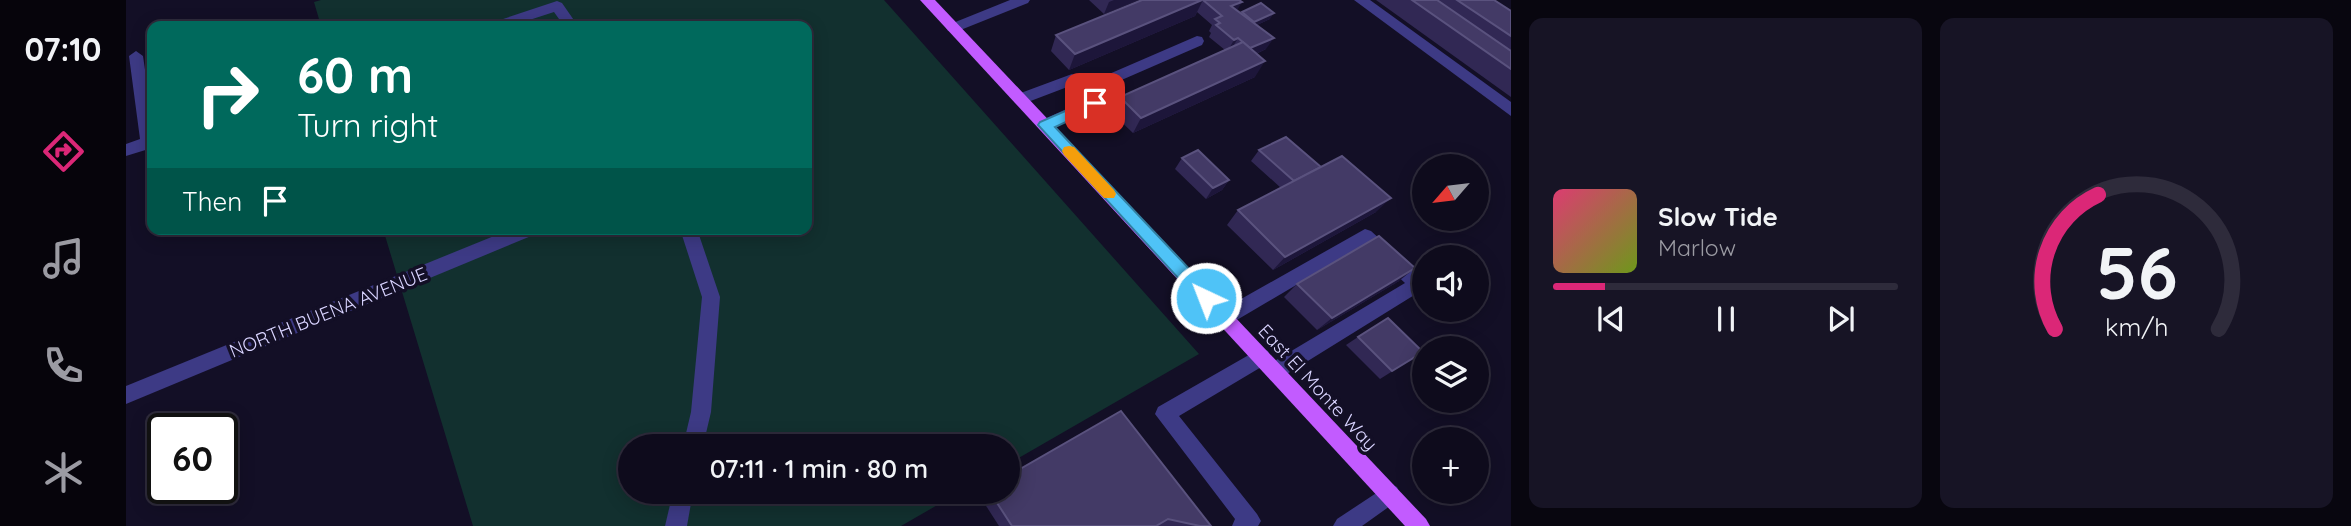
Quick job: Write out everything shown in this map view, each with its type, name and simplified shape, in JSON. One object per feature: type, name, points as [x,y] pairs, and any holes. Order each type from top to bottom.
[{"type":"main road","name":"East El Monte Way","points":[[928,0],[1419,526]]},
{"type":"street","points":[[953,27],[1023,0]]},
{"type":"street","points":[[1361,0],[1511,110]]},
{"type":"street","points":[[511,21],[557,6],[568,21]]},
{"type":"street","points":[[1083,91],[1197,41]]},
{"type":"street","points":[[136,56],[147,124]]},
{"type":"street","points":[[1020,99],[1072,79],[1095,103],[1045,125]]},
{"type":"street","points":[[126,150],[147,143]]},
{"type":"street","name":"NORTH BUENA AVENUE","points":[[126,395],[515,235]]},
{"type":"street","points":[[690,235],[710,297],[701,412],[696,434]]},
{"type":"street","points":[[1224,317],[1365,236],[1418,284],[1275,372]]},
{"type":"street","points":[[1243,526],[1251,521],[1165,414],[1261,356]]},
{"type":"street","points":[[1344,526],[1390,494]]},
{"type":"street","points":[[676,526],[681,504]]},
{"type":"green space","points":[[321,0],[884,0],[1199,354],[1020,457],[1020,434],[618,434],[618,504],[939,504],[901,526],[473,526],[385,235],[812,235],[812,21],[320,21],[314,2]]},
{"type":"building","points":[[1142,0],[1202,0],[1075,54],[1056,35]]},
{"type":"building","points":[[1203,0],[1239,0],[1242,2],[1231,6],[1274,38],[1250,48],[1238,38],[1234,40],[1216,25],[1220,23],[1215,19],[1222,16]]},
{"type":"building","points":[[1412,0],[1437,0],[1511,51],[1511,69]]},
{"type":"building","points":[[1457,0],[1494,0],[1511,11],[1511,36]]},
{"type":"building","points":[[1261,3],[1274,13],[1254,22],[1242,12]]},
{"type":"building","points":[[1243,42],[1265,61],[1141,118],[1120,97]]},
{"type":"building","points":[[1286,137],[1321,167],[1294,181],[1259,150]]},
{"type":"building","points":[[1198,150],[1229,180],[1213,188],[1182,158]]},
{"type":"building","points":[[1342,156],[1391,198],[1285,257],[1238,210]]},
{"type":"building","points":[[1379,236],[1412,265],[1412,270],[1332,318],[1297,284]]},
{"type":"building","points":[[1388,318],[1412,341],[1412,359],[1392,371],[1358,337]]},
{"type":"building","points":[[1121,411],[1211,526],[1168,519],[1156,526],[1012,526],[998,504],[1020,504],[1020,469]]},
{"type":"slow traffic","points":[[1069,151],[1109,194]]},
{"type":"route","points":[[1095,103],[1045,125],[1206,298]]}]
